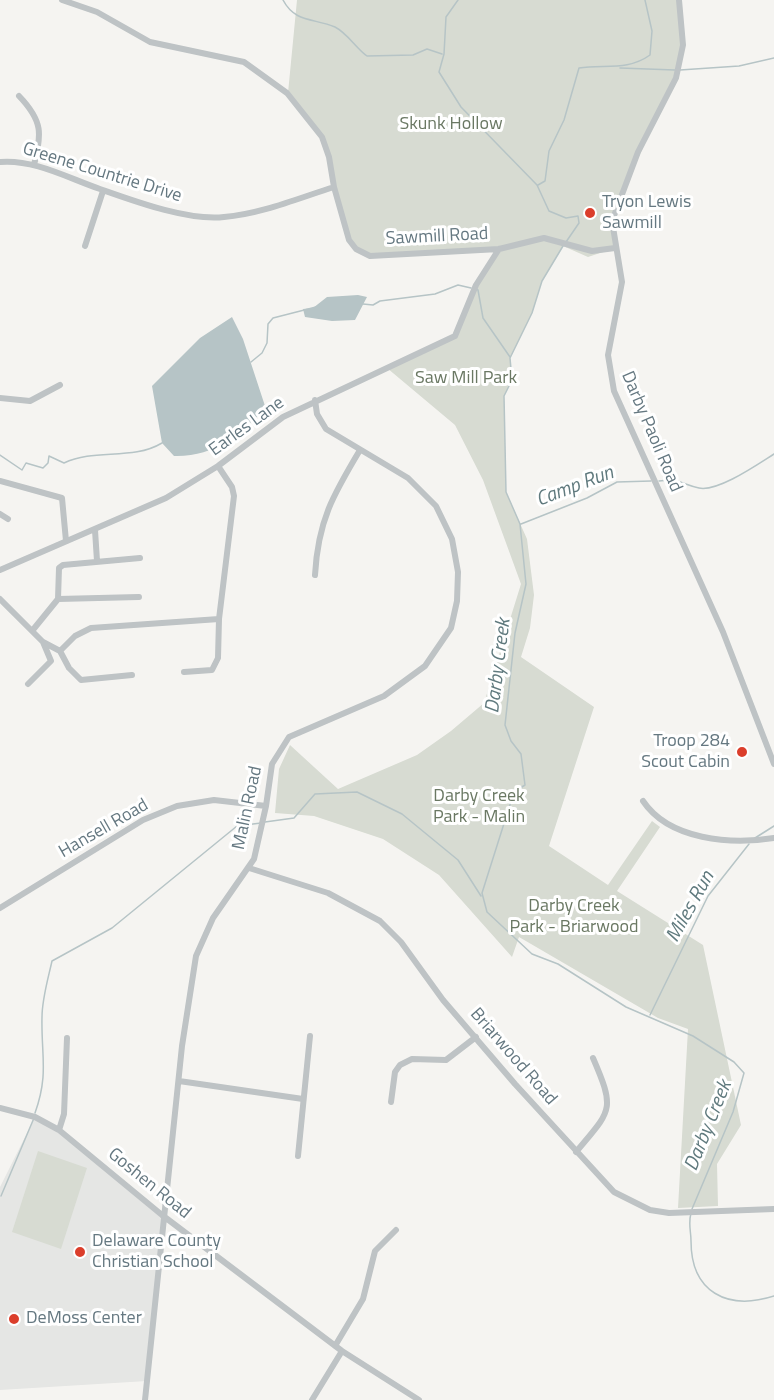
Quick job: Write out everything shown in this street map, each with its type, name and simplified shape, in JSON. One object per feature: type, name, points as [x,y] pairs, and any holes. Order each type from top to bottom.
[{"type":"street","name":"Sawmill Road","points":[[62,0],[97,12],[150,42],[244,62],[288,93],[322,137],[349,240],[356,249],[370,256],[499,249],[544,238],[583,249],[598,251],[615,248]]},
{"type":"street","name":"Darby Paoli Road","points":[[679,0],[682,56],[675,78],[638,152],[614,209],[612,221],[622,282],[608,355],[614,391],[727,640],[774,764]]},
{"type":"street","points":[[19,96],[35,115],[39,125],[41,141],[34,165]]},
{"type":"street","name":"Greene Countrie Drive","points":[[0,162],[14,161],[34,165],[104,190],[183,214],[223,218],[334,187]]},
{"type":"street","points":[[85,246],[104,190]]},
{"type":"street","name":"Earles Lane","points":[[0,570],[166,498],[218,466],[283,417],[455,336],[476,285],[499,249]]},
{"type":"street","points":[[0,398],[30,401],[60,385]]},
{"type":"street","name":"Malin Road","points":[[145,1400],[162,1215],[182,1046],[196,956],[213,918],[249,867],[257,847],[272,764],[289,736],[384,696],[425,666],[451,628],[457,601],[458,572],[452,539],[436,506],[408,478],[333,434],[322,424],[315,400]]},
{"type":"street","points":[[315,576],[323,520],[330,502],[360,450]]},
{"type":"street","points":[[184,672],[215,668],[219,658],[219,619],[234,496],[232,487],[218,466]]},
{"type":"street","points":[[0,480],[62,498],[66,541]]},
{"type":"street","points":[[0,513],[8,519]]},
{"type":"street","points":[[95,530],[97,561]]},
{"type":"street","points":[[32,631],[58,599],[59,568],[68,563],[140,558]]},
{"type":"street","points":[[58,599],[139,597]]},
{"type":"street","points":[[0,599],[43,642],[60,651],[69,668],[81,680],[132,675]]},
{"type":"street","points":[[60,651],[75,636],[91,628],[219,619]]},
{"type":"street","points":[[28,684],[51,661],[43,642]]},
{"type":"street","name":"Hansell Road","points":[[0,908],[143,820],[177,806],[214,800],[266,806]]},
{"type":"street","points":[[643,801],[661,818],[697,836],[715,839],[774,838]]},
{"type":"street","name":"Briarwood Road","points":[[249,867],[328,893],[380,921],[401,942],[443,1000],[614,1192],[650,1210],[686,1214],[774,1209]]},
{"type":"street","points":[[298,1156],[310,1036]]},
{"type":"street","points":[[391,1102],[395,1072],[400,1065],[411,1059],[446,1060],[476,1037]]},
{"type":"street","points":[[59,1130],[64,1113],[67,1038]]},
{"type":"street","points":[[576,1152],[597,1130],[608,1108],[608,1096],[593,1058]]},
{"type":"street","points":[[179,1081],[303,1098]]},
{"type":"street","name":"Goshen Road","points":[[0,1108],[33,1117],[59,1130],[162,1215],[335,1346],[419,1400]]},
{"type":"street","points":[[335,1346],[363,1299],[375,1251],[396,1230]]},
{"type":"street","points":[[312,1400],[342,1351]]},
{"type":"shaded area","points":[[358,295],[367,297],[355,320],[332,321],[305,317],[303,309],[313,308],[327,297]]},
{"type":"shaded area","points":[[232,317],[243,339],[266,409],[225,443],[202,453],[174,456],[162,443],[152,386],[200,338]]},
{"type":"shaded area","name":"Delaware County Christian School","points":[[35,1117],[46,1123],[162,1215],[147,1381],[0,1390],[0,1187]]},
{"type":"green space","points":[[297,0],[679,0],[683,45],[676,78],[614,209],[615,248],[588,257],[563,246],[542,281],[532,313],[510,358],[512,380],[504,396],[506,492],[527,539],[534,595],[530,628],[521,657],[594,707],[549,846],[608,885],[652,821],[660,827],[617,891],[703,945],[741,1125],[717,1164],[718,1206],[678,1208],[688,1029],[658,1018],[519,937],[512,957],[439,875],[383,839],[314,816],[275,813],[279,769],[290,745],[338,789],[417,755],[451,731],[484,703],[521,584],[483,480],[455,425],[387,368],[455,336],[464,312],[498,249],[370,256],[356,249],[349,240],[322,137],[288,93]]},
{"type":"green space","points":[[38,1151],[87,1168],[61,1249],[12,1232]]},
{"type":"waterway","points":[[283,0],[293,13],[335,27],[367,56],[413,55],[427,49],[442,54]]},
{"type":"waterway","name":"Darby Creek","points":[[458,0],[446,17],[444,54],[439,72],[461,107],[537,185],[549,211],[566,218],[578,216],[579,223],[566,242]]},
{"type":"waterway","points":[[538,185],[545,181],[549,151],[564,120],[579,68],[624,65],[650,55],[652,31],[645,0]]},
{"type":"waterway","points":[[680,70],[739,66],[774,58]]},
{"type":"waterway","points":[[620,68],[675,70]]},
{"type":"waterway","name":"Darby Creek","points":[[563,246],[542,281],[532,313],[510,358],[512,380],[504,396],[506,492],[520,524],[526,584],[515,633],[505,725],[511,741],[521,754],[525,785],[514,792],[482,893],[487,912],[532,954],[558,964],[626,1007],[693,1036],[734,1062],[744,1073],[733,1112],[692,1209]]},
{"type":"waterway","points":[[363,304],[373,305],[380,301],[435,294],[458,285],[471,288]]},
{"type":"waterway","points":[[476,289],[483,318],[510,357]]},
{"type":"waterway","points":[[251,362],[262,353],[267,343],[268,324],[273,318],[316,307]]},
{"type":"waterway","points":[[0,455],[22,470],[26,463],[43,468],[48,463],[49,456],[64,463],[88,456],[138,452],[162,443]]},
{"type":"waterway","name":"Camp Run","points":[[659,481],[676,481],[699,488],[716,486],[738,476],[774,454]]},
{"type":"waterway","name":"Camp Run","points":[[521,524],[587,498],[617,482],[651,481]]},
{"type":"waterway","points":[[265,822],[294,818],[315,794],[357,792],[402,814],[458,860],[481,896]]},
{"type":"waterway","points":[[35,1113],[43,1076],[43,1003],[52,961],[112,928],[237,826],[261,823]]},
{"type":"waterway","name":"Miles Run","points":[[755,838],[774,826]]},
{"type":"waterway","name":"Miles Run","points":[[650,1015],[708,896],[749,844]]},
{"type":"waterway","points":[[1,1196],[34,1118]]},
{"type":"waterway","name":"Darby Creek","points":[[691,1213],[693,1259],[697,1273],[705,1285],[727,1299],[757,1300],[774,1296]]},
{"type":"place","name":"Tryon Lewis Sawmill","points":[[590,213]]},
{"type":"place","name":"Troop 284 Scout Cabin","points":[[742,752]]},
{"type":"place","name":"Delaware County Christian School","points":[[80,1252]]},
{"type":"place","name":"DeMoss Center","points":[[14,1319]]},
{"type":"park label","name":"Skunk Hollow","points":[[451,125]]},
{"type":"park label","name":"Saw Mill Park","points":[[466,379]]},
{"type":"park label","name":"Darby Creek Park - Malin","points":[[479,807]]},
{"type":"park label","name":"Darby Creek Park - Briarwood","points":[[574,917]]}]
